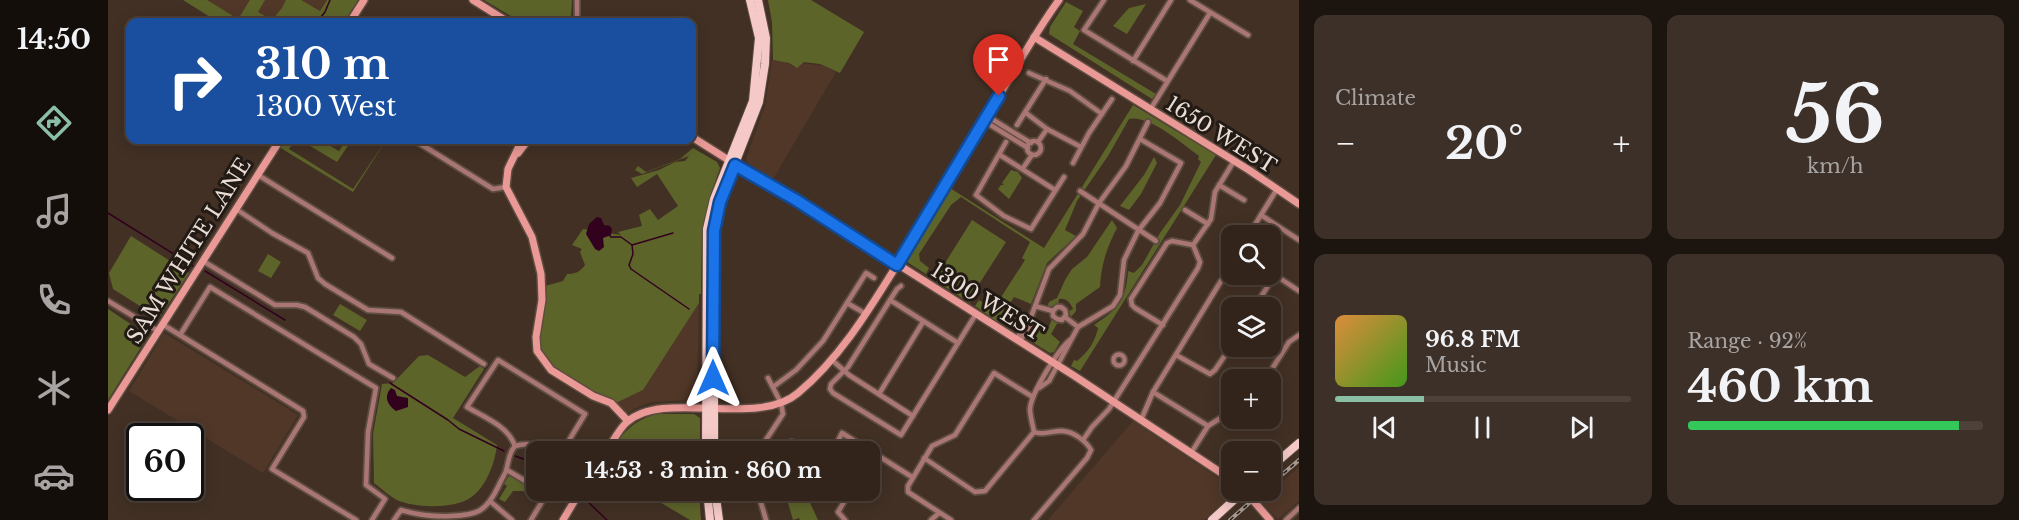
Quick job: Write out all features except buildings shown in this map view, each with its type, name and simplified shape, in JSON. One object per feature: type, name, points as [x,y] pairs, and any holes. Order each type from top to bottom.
[{"type":"main road","points":[[733,163],[753,101],[759,38],[750,0]]},
{"type":"main road","points":[[707,441],[709,409],[707,229],[714,199],[733,163],[759,102],[766,38],[758,0]]},
{"type":"main road","points":[[709,409],[713,441]]},
{"type":"main road","points":[[1281,459],[1299,443]]},
{"type":"main road","points":[[708,501],[710,520]]},
{"type":"main road","points":[[716,501],[719,520]]},
{"type":"main road","points":[[1212,520],[1233,501]]},
{"type":"street","points":[[353,18],[364,0]]},
{"type":"street","points":[[473,0],[502,18]]},
{"type":"street","points":[[577,0],[578,18]]},
{"type":"street","points":[[1104,0],[1084,30],[1167,81]]},
{"type":"street","points":[[1133,60],[1170,0]]},
{"type":"street","points":[[1190,0],[1248,35]]},
{"type":"street","points":[[614,441],[628,421],[648,411],[664,408],[709,409],[781,403],[798,393],[832,360],[849,341],[897,265],[1054,2]]},
{"type":"street","points":[[1149,110],[1210,13]]},
{"type":"street","name":"1650 WEST","points":[[1034,38],[1234,161],[1299,204]]},
{"type":"street","points":[[1029,73],[1070,91],[1102,114]]},
{"type":"street","points":[[1017,125],[1046,79]]},
{"type":"street","points":[[1073,163],[1112,99]]},
{"type":"street","points":[[1026,113],[1047,129],[1081,147]]},
{"type":"street","points":[[986,119],[1029,145],[1032,154]]},
{"type":"street","points":[[1019,342],[1019,335],[1031,317],[1049,268],[1083,234],[1098,204],[1126,166],[1148,122]]},
{"type":"street","points":[[1029,145],[1038,142],[1047,129]]},
{"type":"street","points":[[924,458],[975,492],[981,492],[988,488],[1034,432],[1030,408],[1042,378],[1055,364],[1063,346],[1071,340],[1078,327],[1113,306],[1120,295],[1124,260],[1138,231],[1160,203],[1181,163],[1140,139]]},
{"type":"street","name":"1300 WEST","points":[[696,140],[1055,364],[1221,473]]},
{"type":"street","points":[[1006,142],[976,195],[1004,216],[1031,229],[1064,177]]},
{"type":"street","points":[[1032,154],[1036,155],[1041,150],[1038,142]]},
{"type":"street","name":"SAM WHITE LANE","points":[[108,410],[277,144]]},
{"type":"street","points":[[420,144],[493,189],[506,187]]},
{"type":"street","points":[[520,144],[508,169],[506,187],[532,237],[541,274],[542,300],[536,341],[538,354],[551,370],[593,396],[611,403],[628,421]]},
{"type":"street","points":[[513,159],[525,144]]},
{"type":"street","points":[[1023,168],[1032,154]]},
{"type":"street","points":[[1000,155],[1055,190]]},
{"type":"street","points":[[1193,245],[1208,224],[1219,185],[1234,161]]},
{"type":"street","points":[[258,175],[392,258]]},
{"type":"street","points":[[1219,185],[1244,200]]},
{"type":"street","points":[[1255,225],[1277,189]]},
{"type":"street","points":[[1080,191],[1156,242]]},
{"type":"street","points":[[236,209],[308,253],[318,278],[325,284],[368,310],[401,312],[484,364]]},
{"type":"street","points":[[1185,210],[1208,224]]},
{"type":"street","points":[[1261,215],[1299,240]]},
{"type":"street","points":[[1163,326],[1132,305],[1131,299],[1169,241],[1193,245]]},
{"type":"street","points":[[1083,440],[1114,402],[1122,387],[1130,380],[1133,369],[1163,326],[1198,268],[1200,262],[1193,245]]},
{"type":"street","points":[[202,261],[275,305],[305,307],[358,341],[369,364],[393,378]]},
{"type":"street","points":[[773,387],[795,370],[823,341],[866,273],[874,279]]},
{"type":"street","points":[[1261,297],[1275,278],[1281,279],[1299,291]]},
{"type":"street","points":[[1141,420],[1153,392],[1221,281]]},
{"type":"street","points":[[901,286],[848,367],[831,384],[830,389],[901,435],[976,314]]},
{"type":"street","points":[[180,335],[210,287],[376,388],[368,432],[366,485],[385,499],[372,520]]},
{"type":"street","points":[[890,300],[958,343]]},
{"type":"street","points":[[108,301],[160,328],[180,335],[303,411],[304,415],[272,469],[356,520]]},
{"type":"street","points":[[847,303],[866,314]]},
{"type":"street","points":[[1035,306],[1053,311]]},
{"type":"street","points":[[1053,311],[1057,307],[1064,308],[1065,317]]},
{"type":"street","points":[[1053,311],[1053,316],[1057,319],[1065,317]]},
{"type":"street","points":[[1065,317],[1078,327]]},
{"type":"street","points":[[879,394],[923,322]]},
{"type":"street","points":[[1272,369],[1288,342],[1299,334]]},
{"type":"street","points":[[1176,355],[1207,374],[1212,373],[1223,357]]},
{"type":"street","points":[[516,446],[512,436],[504,429],[467,407],[498,360],[585,414],[569,441]]},
{"type":"street","points":[[832,360],[844,371],[913,416]]},
{"type":"street","points":[[1124,363],[1133,369]]},
{"type":"street","points":[[951,520],[908,492],[912,477],[932,446],[955,435],[994,373],[1033,397]]},
{"type":"street","points":[[766,441],[783,414],[781,403],[768,378]]},
{"type":"street","points":[[1153,392],[1208,426]]},
{"type":"street","points":[[1191,453],[1208,426],[1221,418]]},
{"type":"street","points":[[1034,432],[1039,434],[1064,431],[1083,440],[1091,450],[1088,458],[1034,520]]},
{"type":"street","points":[[838,441],[842,433],[854,441]]},
{"type":"street","points":[[394,520],[401,510],[422,516],[467,518],[476,513],[491,502],[507,470],[508,457],[516,446],[526,443]]},
{"type":"street","points":[[880,457],[912,477]]},
{"type":"street","points":[[507,470],[526,481]]},
{"type":"street","points":[[531,520],[541,501]]},
{"type":"street","points":[[563,520],[574,501]]},
{"type":"street","points":[[760,501],[766,520]]},
{"type":"street","points":[[844,501],[838,512],[845,520]]},
{"type":"street","points":[[1253,501],[1270,520]]},
{"type":"street","points":[[491,502],[512,520]]},
{"type":"street","points":[[1286,520],[1299,508]]},
{"type":"street","points":[[931,520],[939,513]]},
{"type":"shaded area","points":[[184,0],[358,0],[347,18],[213,18]]},
{"type":"shaded area","points":[[772,60],[785,62],[794,67],[802,63],[824,66],[836,72],[773,179],[748,163],[746,159],[765,106]]},
{"type":"shaded area","points":[[597,217],[601,218],[604,225],[612,229],[611,235],[603,238],[604,247],[599,251],[595,249],[586,234],[589,224]]},
{"type":"shaded area","points":[[699,303],[697,398],[651,402],[626,414],[616,403],[643,390]]},
{"type":"shaded area","points":[[164,333],[298,415],[263,473],[204,437],[204,423],[181,423],[129,391]]},
{"type":"shaded area","points":[[391,388],[395,390],[397,396],[408,398],[408,407],[396,411],[391,406],[387,395]]},
{"type":"shaded area","points":[[1133,421],[1221,480],[1221,501],[1226,501],[1204,520],[1048,520]]},
{"type":"shaded area","points":[[1299,467],[1299,501],[1278,519],[1260,501],[1281,501],[1281,483]]},
{"type":"green space","points":[[183,0],[207,0],[236,18],[212,18]]},
{"type":"green space","points":[[250,0],[265,0],[258,12],[268,18],[240,16]]},
{"type":"green space","points":[[286,0],[301,0],[320,11],[327,0],[358,0],[347,18],[274,18]]},
{"type":"green space","points":[[484,0],[572,0],[571,18],[514,18]]},
{"type":"green space","points":[[768,0],[811,0],[864,32],[840,73],[820,64],[804,62],[797,68],[789,63],[773,60],[772,22]]},
{"type":"green space","points":[[1066,2],[1083,11],[1074,27],[1080,31],[1073,44],[1156,94],[1152,99],[1049,34],[1050,27]]},
{"type":"green space","points":[[1146,4],[1127,34],[1113,26],[1129,8]]},
{"type":"green space","points":[[1133,105],[1216,155],[1080,371],[1071,366],[1074,360],[1081,358],[1093,342],[1098,328],[1094,325],[1115,309],[1123,297],[1128,271],[1134,273],[1142,265],[1160,233],[1180,205],[1201,162],[1198,159],[1199,156],[1166,132],[1146,121],[1129,119],[1108,156],[1077,201],[1065,230],[1076,236],[1047,263],[1031,304],[1014,297],[998,322],[975,306],[979,300],[990,307],[996,305],[1025,260],[1022,258],[1030,242],[961,197],[951,205],[919,254],[920,261],[929,268],[926,274],[907,262],[906,259],[950,188],[1044,248]]},
{"type":"green space","points":[[281,144],[292,144],[289,149],[353,189],[383,144],[353,192],[279,147]]},
{"type":"green space","points":[[307,144],[327,144],[339,151],[343,144],[349,144],[337,162]]},
{"type":"green space","points":[[693,148],[717,162],[720,168],[709,199],[702,232],[699,303],[643,390],[616,403],[569,379],[548,363],[542,353],[540,342],[545,286],[563,281],[567,274],[577,272],[585,265],[580,252],[582,249],[572,245],[583,229],[621,235],[618,232],[642,226],[639,215],[650,209],[658,220],[678,206],[657,174],[637,187],[631,178],[659,170],[675,162],[685,161],[689,156],[642,174],[635,170],[638,166],[646,172],[680,159]]},
{"type":"green space","points":[[1154,157],[1157,163],[1141,194],[1129,210],[1120,206],[1144,175]]},
{"type":"green space","points":[[1011,170],[1018,172],[1022,178],[1009,199],[998,189],[1004,185],[1002,183]]},
{"type":"green space","points":[[972,220],[1006,242],[974,292],[976,294],[970,303],[931,278],[936,269],[940,271]]},
{"type":"green space","points":[[1112,220],[1117,228],[1105,256],[1100,287],[1076,304],[1076,311],[1071,317],[1069,311],[1073,309],[1064,299],[1059,299],[1058,305],[1047,307],[1049,302],[1057,298],[1072,269],[1087,257]]},
{"type":"green space","points":[[131,236],[189,273],[159,318],[113,289],[109,273]]},
{"type":"green space","points":[[268,254],[281,262],[271,278],[258,271]]},
{"type":"green space","points":[[340,304],[367,320],[360,331],[333,315]]},
{"type":"green space","points":[[108,309],[147,335],[108,400]]},
{"type":"green space","points":[[1052,319],[1058,322],[1051,334],[1060,342],[1054,352],[1050,353],[1029,340],[1028,336],[1033,328],[1047,331]]},
{"type":"green space","points":[[428,355],[465,377],[480,366],[484,369],[453,418],[497,445],[492,467],[476,494],[463,502],[444,506],[404,503],[374,483],[373,434],[382,384],[393,383],[419,356]]},
{"type":"green space","points":[[657,414],[694,414],[700,418],[700,441],[618,441],[630,428]]},
{"type":"green space","points":[[508,477],[526,485],[526,493],[513,491],[505,502],[499,499],[507,486],[504,484]]},
{"type":"green space","points":[[658,501],[700,501],[701,520],[690,520]]},
{"type":"green space","points":[[787,501],[809,501],[818,520],[800,520],[799,518],[793,520]]},
{"type":"waterway","points":[[320,18],[330,0]]},
{"type":"waterway","points":[[108,213],[193,266]]},
{"type":"waterway","points":[[608,234],[611,237],[621,237],[632,245],[673,233]]},
{"type":"waterway","points":[[632,245],[633,254],[629,265],[631,269],[689,309]]},
{"type":"waterway","points":[[205,271],[285,320]]},
{"type":"waterway","points":[[390,383],[459,429],[504,451]]},
{"type":"waterway","points":[[515,456],[526,460]]},
{"type":"waterway","points":[[587,501],[607,520]]},
{"type":"railway","points":[[1281,476],[1299,460]]},
{"type":"railway","points":[[1230,520],[1252,501]]},
{"type":"route","points":[[713,378],[714,231],[720,202],[735,165],[796,200],[897,265],[999,96]]}]
